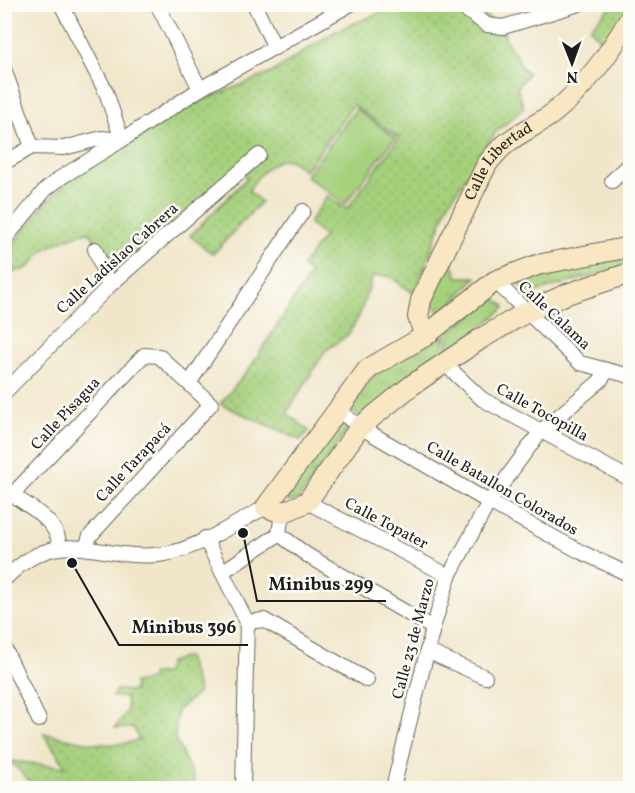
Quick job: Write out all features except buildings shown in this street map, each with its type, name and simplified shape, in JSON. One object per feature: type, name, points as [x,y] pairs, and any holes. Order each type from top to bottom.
[{"type":"street","points":[[61,4],[106,92],[122,140]]},
{"type":"street","points":[[158,4],[200,89]]},
{"type":"street","points":[[254,4],[275,48]]},
{"type":"street","points":[[4,240],[45,190],[60,178],[200,89],[351,4]]},
{"type":"street","points":[[458,4],[494,27],[512,25],[548,9],[579,4]]},
{"type":"street","name":"Calle Libertad","points":[[425,336],[418,317],[421,300],[487,164],[501,145],[551,114],[586,80],[630,18]]},
{"type":"street","points":[[4,69],[32,147]]},
{"type":"street","points":[[4,163],[32,147],[64,148],[102,138],[122,140]]},
{"type":"street","name":"Calle Ladislao Cabrera","points":[[4,393],[109,286],[259,155]]},
{"type":"street","points":[[612,181],[630,163]]},
{"type":"street","points":[[190,382],[303,211]]},
{"type":"street","points":[[433,628],[307,555],[279,534],[274,510],[368,369],[425,336],[495,281],[537,265],[630,247]]},
{"type":"street","points":[[95,249],[109,286]]},
{"type":"street","points":[[4,580],[38,554],[59,547],[86,547],[162,555],[177,552],[274,510],[307,502],[360,427],[412,386],[482,338],[525,313],[567,294],[630,273]]},
{"type":"street","name":"Calle Calama","points":[[495,281],[525,313],[579,363],[606,372],[630,376]]},
{"type":"street","name":"Calle Pisagua","points":[[8,492],[144,355],[159,356],[190,382]]},
{"type":"street","name":"Calle Tocopilla","points":[[445,364],[482,399],[630,479]]},
{"type":"street","name":"Calle 23 de Marzo","points":[[393,789],[433,628],[449,576],[489,502],[540,432],[600,381],[606,372]]},
{"type":"street","name":"Calle Tarapacá","points":[[86,547],[90,536],[211,404],[190,382]]},
{"type":"street","name":"Calle Batallon Colorados","points":[[339,411],[360,427],[489,502],[581,552],[630,574]]},
{"type":"street","points":[[8,492],[56,531],[59,547]]},
{"type":"street","name":"Calle Topater","points":[[307,502],[449,576]]},
{"type":"street","points":[[222,572],[279,534]]},
{"type":"street","points":[[205,538],[247,622],[243,789]]},
{"type":"street","points":[[630,559],[630,574]]},
{"type":"street","points":[[247,622],[264,620],[367,680]]},
{"type":"street","points":[[4,647],[39,720]]},
{"type":"street","points":[[427,651],[485,677]]},
{"type":"green space","points":[[398,5],[469,5],[502,27],[507,43],[516,54],[521,67],[528,73],[517,88],[524,108],[496,132],[448,204],[417,289],[412,292],[389,276],[373,276],[359,316],[348,335],[325,351],[287,413],[309,431],[301,440],[220,404],[250,368],[310,274],[302,266],[324,236],[309,223],[327,196],[347,209],[399,138],[353,105],[305,171],[289,160],[283,160],[277,161],[260,175],[249,191],[261,202],[213,254],[190,236],[247,178],[240,172],[114,273],[90,232],[52,246],[42,252],[28,268],[12,272],[5,278],[4,257],[35,214],[69,180],[178,110],[271,73],[334,32]]},
{"type":"green space","points":[[612,5],[630,5],[630,10],[604,43],[590,28]]},
{"type":"green space","points":[[356,109],[395,138],[345,204],[306,176]]},
{"type":"green space","points":[[630,255],[630,265],[532,293],[525,291],[515,278]]},
{"type":"green space","points":[[451,260],[458,277],[476,277],[446,310],[438,312],[431,302]]},
{"type":"green space","points":[[494,298],[505,306],[504,309],[446,355],[449,332]]},
{"type":"green space","points":[[446,335],[441,357],[361,416],[351,412],[350,408],[379,369]]},
{"type":"green space","points":[[341,424],[349,428],[298,500],[289,502],[286,497]]},
{"type":"green space","points":[[187,657],[199,692],[177,711],[175,739],[194,778],[194,788],[36,788],[10,761],[66,767],[43,733],[103,744],[139,740],[134,728],[115,728],[127,711],[126,697],[112,697],[116,690],[134,691],[134,683],[150,680],[152,674],[166,674],[169,662]]},
{"type":"place","name":"Minibus 299","points":[[243,533]]},
{"type":"place","name":"Minibus 396","points":[[72,563]]}]
